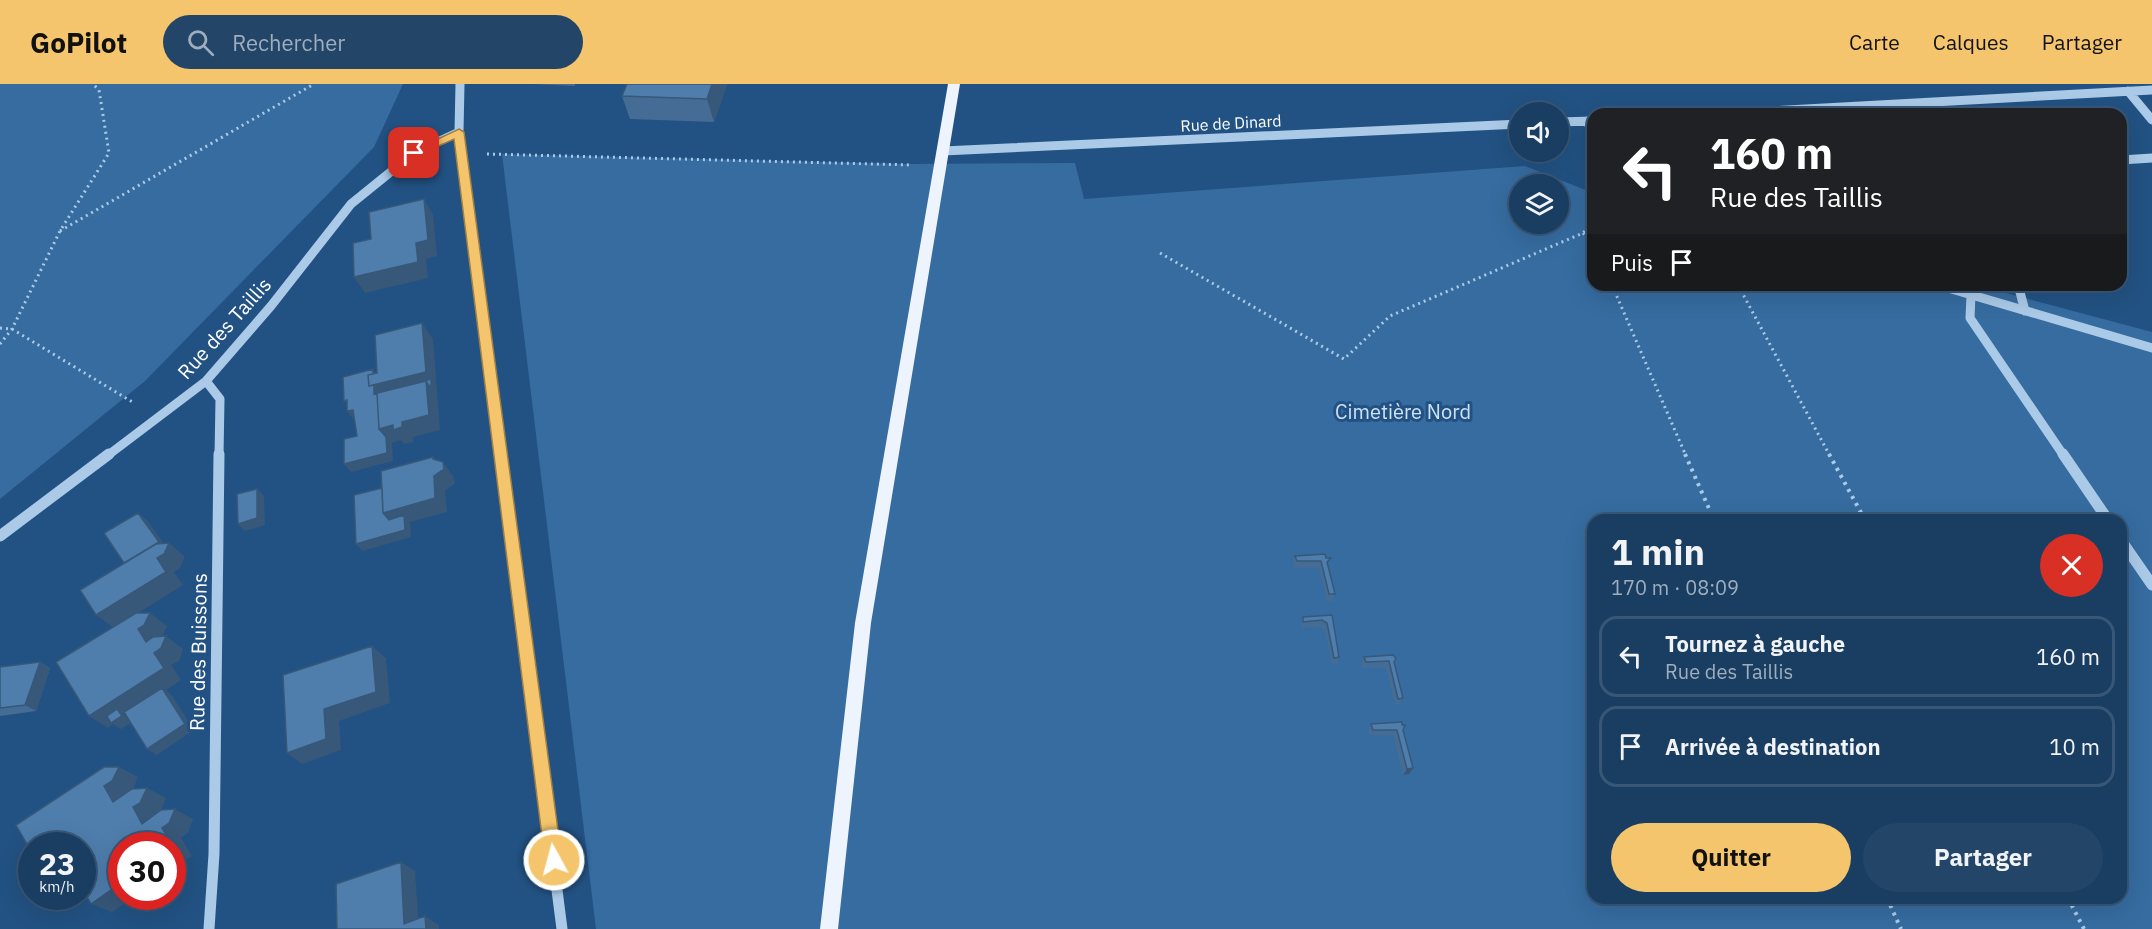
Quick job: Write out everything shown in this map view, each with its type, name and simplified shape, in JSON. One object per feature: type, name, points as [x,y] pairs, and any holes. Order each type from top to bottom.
[{"type":"main road","points":[[829,929],[863,622],[954,84]]},
{"type":"street","points":[[460,84],[459,132],[562,929]]},
{"type":"street","points":[[1821,108],[2152,90]]},
{"type":"street","points":[[2128,91],[2152,120]]},
{"type":"street","points":[[1569,122],[1587,121]]},
{"type":"street","name":"Rue de Dinard","points":[[942,158],[1509,125]]},
{"type":"street","name":"Rue des Taillis","points":[[0,536],[206,381],[271,306],[351,204],[414,153],[459,132]]},
{"type":"street","points":[[2127,160],[2152,158]]},
{"type":"street","points":[[1958,291],[2152,348]]},
{"type":"street","points":[[2019,291],[2025,310]]},
{"type":"street","points":[[1971,295],[1970,318],[2104,514]]},
{"type":"street","name":"Rue des Buissons","points":[[206,381],[219,399],[214,854],[209,929]]},
{"type":"street","points":[[2127,549],[2152,585]]},
{"type":"path","points":[[0,344],[12,329],[60,231],[109,153],[99,90],[93,84]]},
{"type":"path","points":[[60,231],[314,84]]},
{"type":"path","points":[[463,153],[942,158]]},
{"type":"path","points":[[1160,253],[1344,359],[1390,316],[1583,233],[1587,229]]},
{"type":"path","points":[[1583,233],[1587,237]]},
{"type":"path","points":[[1615,291],[1711,514]]},
{"type":"path","points":[[1741,291],[1862,514]]},
{"type":"path","points":[[0,328],[12,329],[158,417]]},
{"type":"path","points":[[1890,904],[1901,929]]},
{"type":"path","points":[[2070,904],[2084,929]]},
{"type":"green space","points":[[0,84],[403,84],[374,147],[145,381],[0,499]]},
{"type":"green space","name":"Cimetière Nord","points":[[502,154],[907,164],[1075,163],[1084,199],[1525,166],[1545,174],[1509,174],[1509,234],[1569,234],[1569,183],[1587,191],[1587,291],[1998,291],[2152,332],[2152,929],[596,929]]},
{"type":"building","points":[[627,84],[712,84],[707,99],[622,96]]},
{"type":"building","points":[[424,199],[428,240],[416,243],[418,262],[354,277],[353,243],[371,239],[369,212]]},
{"type":"building","points":[[422,323],[426,372],[369,386],[368,375],[377,373],[375,335]]},
{"type":"building","points":[[373,369],[373,374],[368,375],[369,386],[374,385],[374,394],[377,393],[379,429],[386,437],[387,453],[344,464],[344,439],[357,436],[353,410],[347,411],[347,400],[344,401],[343,377]]},
{"type":"building","points":[[431,379],[431,388],[426,381],[389,390]]},
{"type":"building","points":[[426,381],[429,415],[402,422],[402,427],[393,430],[393,425],[379,429],[377,393]]},
{"type":"building","points":[[433,457],[443,462],[444,469],[434,476],[435,498],[383,513],[381,471]]},
{"type":"building","points":[[382,488],[383,513],[389,520],[404,515],[405,530],[356,544],[354,495]]},
{"type":"building","points":[[257,489],[257,518],[238,524],[237,494]]},
{"type":"building","points":[[138,513],[159,542],[124,563],[104,533]]},
{"type":"building","points":[[169,543],[164,554],[157,558],[166,572],[96,615],[80,590],[156,544]]},
{"type":"building","points":[[1325,554],[1326,558],[1331,558],[1327,562],[1335,594],[1329,594],[1321,561],[1297,561],[1295,556]]},
{"type":"building","points":[[136,613],[150,613],[144,625],[138,629],[146,642],[153,637],[166,636],[161,648],[154,653],[164,668],[89,716],[56,662]]},
{"type":"building","points":[[1332,615],[1339,657],[1334,658],[1327,623],[1322,620],[1303,622],[1303,617]]},
{"type":"building","points":[[372,646],[376,692],[324,709],[326,739],[287,753],[283,675]]},
{"type":"building","points":[[1393,655],[1396,658],[1394,662],[1403,698],[1398,699],[1389,661],[1366,662],[1364,657]]},
{"type":"building","points":[[40,662],[25,705],[0,708],[0,667]]},
{"type":"building","points":[[162,688],[185,724],[147,749],[124,712]]},
{"type":"building","points":[[117,709],[122,716],[111,723],[107,716]]},
{"type":"building","points":[[1402,722],[1402,725],[1405,725],[1403,730],[1413,768],[1407,769],[1397,730],[1373,730],[1371,724]]},
{"type":"building","points":[[104,767],[119,767],[112,781],[104,786],[113,802],[132,789],[147,788],[140,803],[133,807],[142,824],[161,810],[175,809],[169,823],[162,828],[164,832],[108,832],[108,892],[96,900],[96,832],[20,832],[16,825]]},
{"type":"building","points":[[401,862],[404,924],[425,916],[426,929],[337,929],[336,884]]},
{"type":"route","points":[[414,153],[459,132],[554,860]]}]
